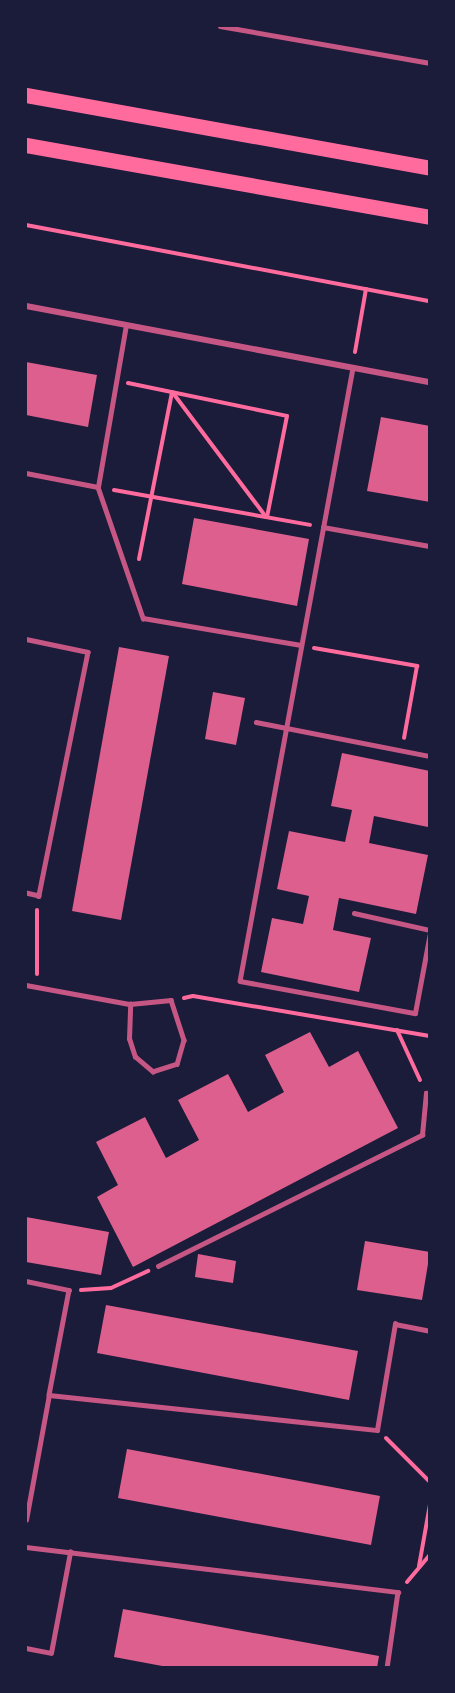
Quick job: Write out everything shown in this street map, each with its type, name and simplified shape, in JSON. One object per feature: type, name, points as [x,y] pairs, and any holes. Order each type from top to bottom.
[{"type":"main road","points":[[26,95],[429,168]]},
{"type":"main road","points":[[26,144],[429,217]]},
{"type":"street","points":[[26,306],[429,382]]},
{"type":"lane","points":[[220,26],[429,63]]},
{"type":"lane","points":[[126,325],[98,487],[143,618],[301,645]]},
{"type":"lane","points":[[353,368],[240,981],[415,1013],[429,932],[354,913]]},
{"type":"lane","points":[[26,474],[98,487]]},
{"type":"lane","points":[[322,527],[429,546]]},
{"type":"lane","points":[[26,639],[88,651],[39,896],[26,893]]},
{"type":"lane","points":[[256,722],[429,756]]},
{"type":"lane","points":[[26,985],[130,1004],[171,1000],[184,1040],[177,1064],[153,1072],[135,1057],[129,1039],[130,1004]]},
{"type":"lane","points":[[158,1266],[422,1135],[428,1093]]},
{"type":"lane","points":[[26,1281],[69,1290],[26,1520]]},
{"type":"lane","points":[[49,1395],[377,1430],[395,1324],[429,1331]]},
{"type":"lane","points":[[26,1547],[398,1592],[387,1668]]},
{"type":"lane","points":[[26,1648],[51,1653],[70,1552]]},
{"type":"path","points":[[26,225],[429,301]]},
{"type":"path","points":[[353,368],[366,289]]},
{"type":"path","points":[[116,381],[287,416],[267,517]]},
{"type":"path","points":[[139,561],[172,392]]},
{"type":"path","points":[[172,392],[267,517]]},
{"type":"path","points":[[98,487],[322,527]]},
{"type":"path","points":[[301,645],[417,666],[402,751]]},
{"type":"path","points":[[36,917],[38,964]]},
{"type":"path","points":[[171,1000],[193,996],[429,1036]]},
{"type":"path","points":[[397,1029],[428,1093]]},
{"type":"path","points":[[69,1290],[111,1288],[158,1266]]},
{"type":"path","points":[[377,1430],[429,1482]]},
{"type":"path","points":[[419,1566],[429,1504]]},
{"type":"path","points":[[398,1592],[429,1555]]},
{"type":"building","points":[[26,362],[97,375],[88,427],[26,415]]},
{"type":"building","points":[[381,417],[430,426],[430,502],[367,491]]},
{"type":"building","points":[[194,518],[309,539],[297,606],[182,584]]},
{"type":"building","points":[[119,647],[169,656],[121,920],[72,911]]},
{"type":"building","points":[[213,692],[245,698],[236,745],[205,739]]},
{"type":"building","points":[[342,753],[430,771],[428,827],[374,816],[369,843],[428,855],[416,914],[339,898],[333,930],[371,938],[359,992],[261,972],[272,918],[303,924],[309,896],[277,889],[289,831],[345,842],[352,810],[331,806]]},
{"type":"building","points":[[310,1032],[329,1067],[358,1051],[398,1128],[133,1267],[97,1197],[118,1185],[96,1142],[145,1117],[166,1158],[199,1140],[178,1100],[228,1074],[248,1112],[284,1092],[265,1055]]},
{"type":"building","points":[[26,1217],[109,1232],[101,1275],[26,1262]]},
{"type":"building","points":[[365,1241],[430,1252],[422,1300],[357,1290]]},
{"type":"building","points":[[198,1254],[236,1261],[233,1283],[195,1277]]},
{"type":"building","points":[[106,1305],[358,1351],[349,1400],[97,1353]]},
{"type":"building","points":[[127,1449],[380,1496],[371,1545],[118,1498]]},
{"type":"building","points":[[123,1609],[379,1656],[377,1668],[173,1668],[114,1657]]}]
